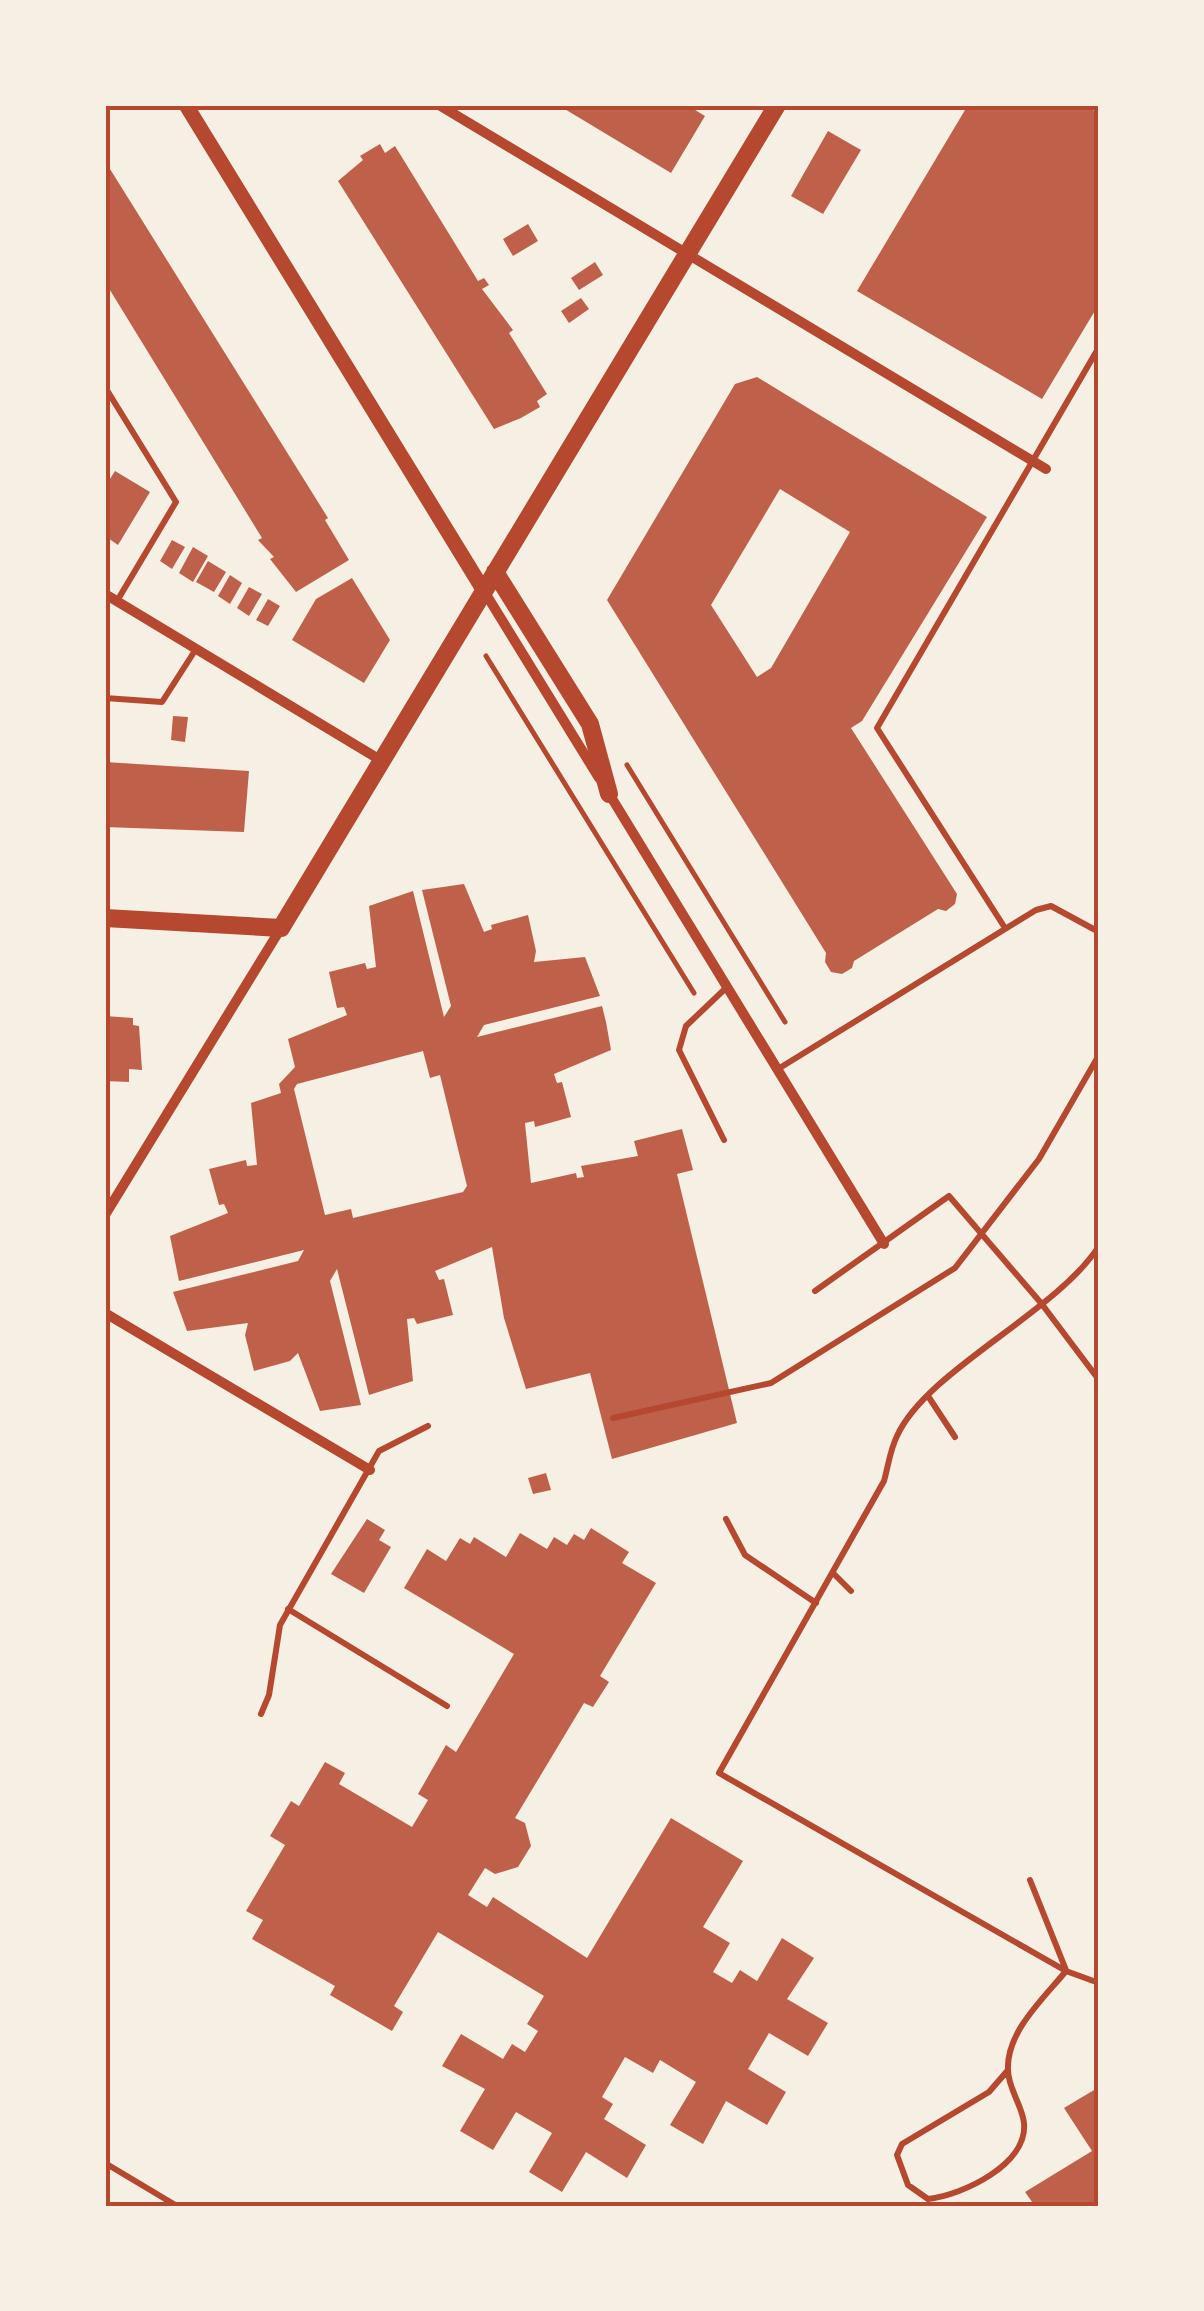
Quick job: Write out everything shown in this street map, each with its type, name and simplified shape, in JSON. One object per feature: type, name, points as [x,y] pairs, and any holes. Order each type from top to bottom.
[{"type":"main road","points":[[105,918],[281,928],[777,105]]},
{"type":"main road","points":[[495,572],[590,724],[610,794]]},
{"type":"street","points":[[186,105],[884,1244]]},
{"type":"street","points":[[439,105],[1046,469]]},
{"type":"street","points":[[105,594],[383,761]]},
{"type":"street","points":[[105,1215],[281,928]]},
{"type":"street","points":[[105,1313],[370,1470]]},
{"type":"lane","points":[[1006,928],[876,728],[1099,348]]},
{"type":"lane","points":[[105,387],[176,502],[117,601]]},
{"type":"lane","points":[[105,698],[162,702],[196,649]]},
{"type":"lane","points":[[778,1068],[1006,928],[1052,906],[1099,932]]},
{"type":"lane","points":[[724,1140],[680,1050],[686,1026],[727,987]]},
{"type":"lane","points":[[613,1418],[771,1383],[955,1268],[983,1237],[1038,1159],[1099,1055]]},
{"type":"lane","points":[[815,1291],[950,1196],[1041,1302],[1099,1380]]},
{"type":"lane","points":[[1099,1246],[1041,1302],[928,1396],[897,1435],[884,1482],[719,1772],[1066,1971],[1099,1983]]},
{"type":"lane","points":[[928,1396],[955,1437]]},
{"type":"lane","points":[[261,1714],[269,1695],[277,1636],[288,1609],[380,1451],[428,1426]]},
{"type":"lane","points":[[726,1519],[745,1555],[816,1603]]},
{"type":"lane","points":[[833,1573],[851,1590]]},
{"type":"lane","points":[[288,1609],[447,1706]]},
{"type":"lane","points":[[1030,1880],[1066,1971]]},
{"type":"lane","points":[[1008,2070],[1024,2120],[1024,2140],[1008,2162],[948,2197],[928,2198],[908,2186],[897,2155],[902,2144],[961,2105],[989,2092],[1008,2070],[1019,2029],[1066,1971]]},
{"type":"lane","points":[[105,2163],[177,2206]]},
{"type":"path","points":[[486,656],[705,1006]]},
{"type":"path","points":[[622,757],[785,1022]]},
{"type":"building","points":[[558,105],[687,105],[705,116],[671,173]]},
{"type":"building","points":[[968,105],[1085,105],[1099,114],[1099,304],[1042,399],[857,291]]},
{"type":"building","points":[[828,131],[861,150],[823,214],[791,196]]},
{"type":"building","points":[[380,144],[385,153],[395,146],[478,281],[484,278],[489,285],[482,289],[513,330],[509,333],[547,394],[537,401],[540,407],[521,418],[494,429],[338,181],[363,160],[360,156]]},
{"type":"building","points":[[105,161],[328,518],[325,520],[349,560],[296,592],[258,540],[262,538],[105,282]]},
{"type":"building","points":[[528,224],[538,241],[513,256],[503,239]]},
{"type":"building","points":[[595,262],[603,275],[579,290],[571,278]]},
{"type":"building","points":[[581,298],[589,309],[569,323],[561,311]]},
{"type":"building","points":[[757,377],[987,517],[862,721],[851,728],[957,894],[955,904],[946,911],[938,909],[854,961],[852,968],[842,974],[831,972],[825,962],[826,953],[607,600],[735,384]],"holes":[[[780,489],[850,532],[771,668],[757,677],[711,605]]]},
{"type":"building","points":[[115,471],[150,492],[118,545],[105,536],[105,487]]},
{"type":"building","points":[[172,540],[185,547],[172,569],[160,561]]},
{"type":"building","points":[[193,547],[208,556],[193,582],[179,573]]},
{"type":"building","points":[[208,561],[226,572],[214,592],[196,582]]},
{"type":"building","points":[[230,575],[242,583],[230,604],[218,596]]},
{"type":"building","points":[[352,578],[390,640],[364,683],[292,640],[316,599]]},
{"type":"building","points":[[249,587],[262,594],[249,616],[237,608]]},
{"type":"building","points":[[268,599],[280,606],[268,626],[256,620]]},
{"type":"building","points":[[173,716],[188,717],[185,742],[171,740]]},
{"type":"building","points":[[105,762],[249,771],[244,832],[105,827]]},
{"type":"building","points":[[464,884],[484,932],[492,929],[491,925],[528,915],[536,951],[534,962],[585,957],[600,996],[484,1025],[477,1037],[602,1006],[611,1050],[554,1074],[557,1083],[562,1082],[571,1117],[535,1127],[534,1121],[525,1123],[531,1183],[576,1173],[577,1178],[584,1177],[581,1166],[638,1156],[634,1141],[682,1129],[693,1170],[677,1174],[737,1423],[612,1459],[590,1373],[526,1389],[504,1318],[492,1247],[435,1271],[439,1280],[444,1279],[453,1315],[417,1324],[414,1318],[407,1319],[413,1381],[369,1395],[337,1269],[330,1281],[361,1405],[320,1411],[298,1353],[290,1361],[254,1371],[245,1335],[248,1323],[187,1331],[173,1292],[298,1261],[304,1250],[179,1281],[170,1236],[228,1213],[224,1204],[219,1205],[209,1169],[246,1160],[247,1166],[257,1165],[251,1103],[281,1093],[279,1084],[295,1067],[288,1039],[347,1015],[344,1007],[337,1008],[329,972],[365,963],[367,969],[376,967],[369,906],[413,891],[444,1017],[451,1006],[422,890]],"holes":[[[423,1051],[430,1078],[440,1075],[467,1186],[463,1192],[353,1218],[351,1209],[325,1215],[294,1089],[297,1084]]]},
{"type":"building","points":[[105,1016],[133,1018],[133,1025],[139,1026],[142,1070],[129,1069],[129,1082],[105,1081]]},
{"type":"building","points":[[546,1473],[551,1490],[533,1494],[528,1478]]},
{"type":"building","points":[[367,1519],[385,1530],[379,1540],[391,1547],[364,1593],[331,1574]]},
{"type":"building","points":[[591,1528],[629,1552],[622,1563],[656,1583],[600,1676],[609,1682],[593,1707],[584,1703],[515,1818],[525,1823],[531,1846],[518,1867],[495,1874],[485,1868],[468,1895],[487,1907],[493,1897],[587,1958],[671,1818],[743,1861],[703,1927],[730,1943],[713,1972],[732,1983],[740,1970],[757,1981],[782,1938],[814,1958],[787,1999],[828,2023],[808,2056],[769,2033],[748,2069],[786,2092],[767,2125],[726,2101],[703,2144],[670,2125],[696,2082],[660,2060],[653,2073],[625,2057],[602,2097],[613,2104],[604,2119],[646,2145],[627,2178],[586,2152],[562,2192],[529,2172],[552,2133],[516,2112],[493,2150],[460,2131],[485,2089],[442,2066],[461,2034],[503,2059],[512,2044],[525,2052],[538,2031],[527,2024],[544,1996],[438,1932],[394,2006],[403,2012],[392,2031],[330,1995],[335,1986],[252,1939],[263,1920],[246,1911],[285,1845],[270,1836],[291,1801],[299,1806],[325,1762],[345,1773],[339,1784],[412,1827],[428,1800],[418,1794],[446,1745],[456,1752],[514,1654],[404,1588],[427,1549],[446,1561],[460,1538],[470,1544],[474,1537],[506,1557],[520,1533],[547,1549],[554,1537],[567,1545],[574,1534],[584,1540]]},
{"type":"building","points":[[1099,2087],[1099,2206],[1035,2206],[1025,2192],[1092,2151],[1064,2108]]}]
